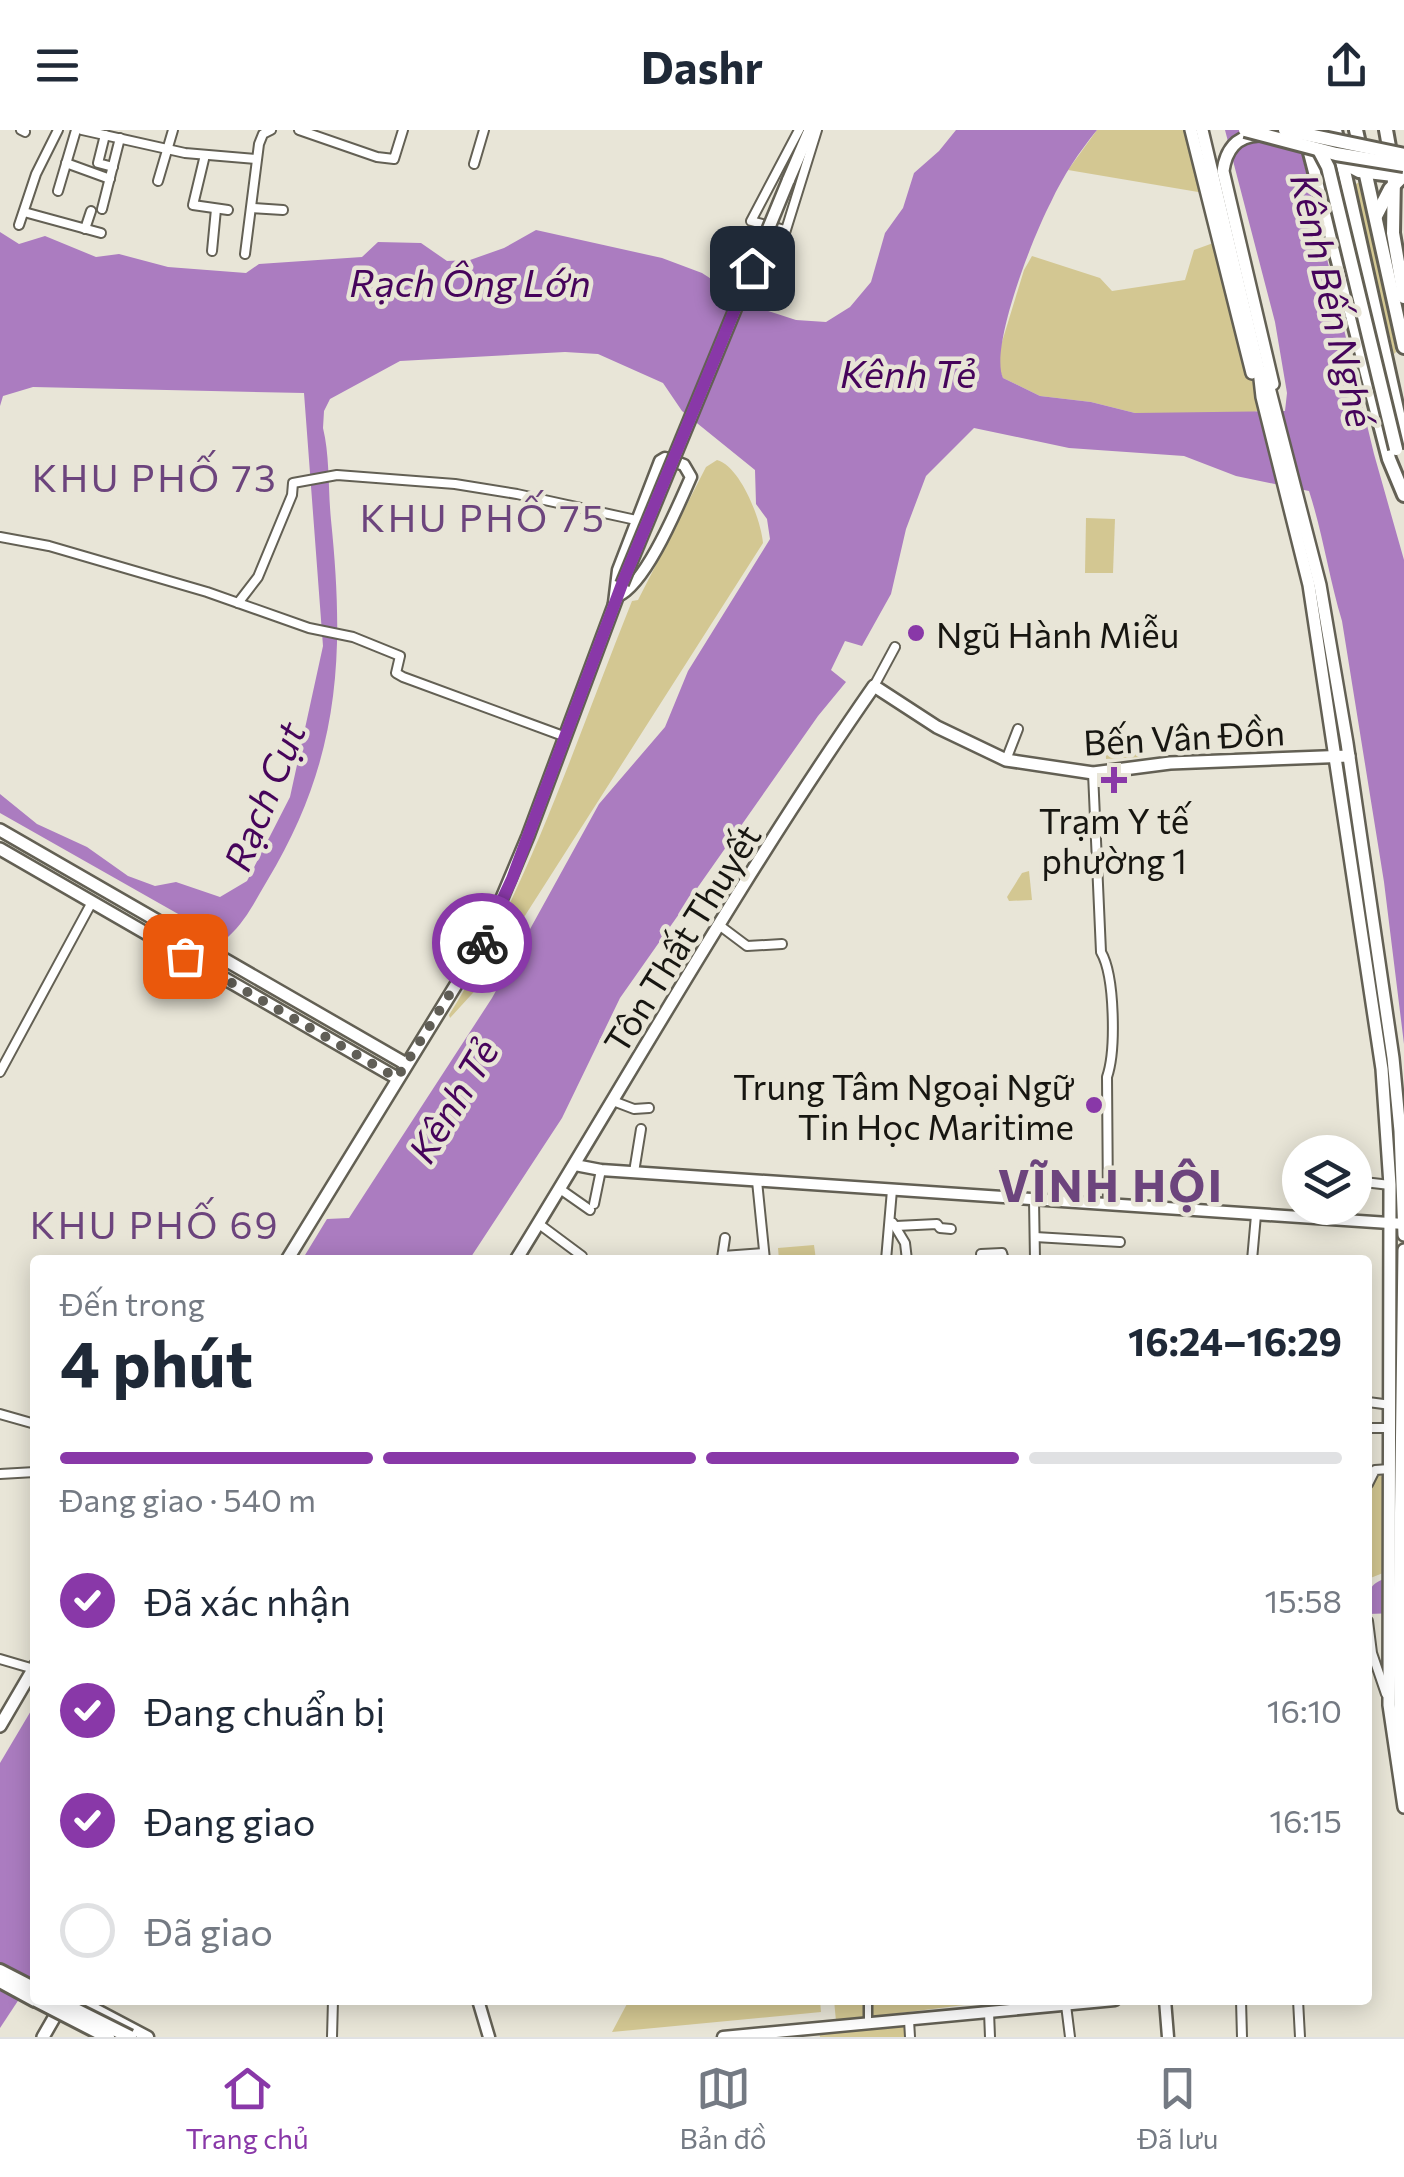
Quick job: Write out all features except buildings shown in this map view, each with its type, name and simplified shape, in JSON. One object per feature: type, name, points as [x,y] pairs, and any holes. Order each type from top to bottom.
[{"type":"main road","points":[[290,1255],[486,936],[618,595],[788,181],[813,130]]},
{"type":"main road","points":[[1192,130],[1252,372],[1269,402]]},
{"type":"main road","points":[[1204,130],[1269,402]]},
{"type":"main road","points":[[1245,130],[1400,175]]},
{"type":"main road","points":[[1285,130],[1399,150]]},
{"type":"main road","points":[[1304,130],[1389,459],[1404,495]]},
{"type":"main road","points":[[1319,130],[1331,152],[1369,178]]},
{"type":"main road","points":[[1335,130],[1400,445],[1404,495]]},
{"type":"main road","points":[[1386,130],[1399,150],[1394,233],[1404,297]]},
{"type":"main road","points":[[1263,136],[1247,136],[1235,142],[1223,171],[1272,369],[1269,402]]},
{"type":"main road","points":[[1358,136],[1399,150]]},
{"type":"main road","points":[[1321,192],[1358,136]]},
{"type":"main road","points":[[1358,136],[1404,347]]},
{"type":"main road","points":[[1318,150],[1328,166],[1400,445]]},
{"type":"main road","points":[[1348,186],[1360,176],[1400,175]]},
{"type":"main road","points":[[1375,218],[1400,175]]},
{"type":"main road","name":"Bến Vân Đồn","points":[[1269,402],[1315,585],[1393,1058],[1404,1235]]},
{"type":"main road","name":"Bến Vân Đồn","points":[[874,686],[937,727],[1006,760],[1093,773],[1170,763],[1343,756]]},
{"type":"main road","name":"Tôn Thất Thuyết","points":[[519,1255],[719,926],[874,686]]},
{"type":"main road","name":"Bến Vân Đồn","points":[[1343,756],[1382,1069],[1390,1185],[1390,1469],[1396,1562]]},
{"type":"main road","points":[[0,830],[406,1064]]},
{"type":"main road","points":[[0,849],[397,1078]]},
{"type":"main road","points":[[92,902],[101,888]]},
{"type":"main road","points":[[236,985],[244,971]]},
{"type":"main road","points":[[1404,1250],[1389,1704],[1404,1807]]},
{"type":"main road","points":[[1394,1627],[1404,1765]]},
{"type":"main road","points":[[0,1726],[30,1674]]},
{"type":"main road","points":[[0,1971],[30,1986]]},
{"type":"main road","points":[[0,1982],[30,1997]]},
{"type":"main road","points":[[45,2005],[108,2037]]},
{"type":"main road","points":[[43,2037],[58,2005]]},
{"type":"main road","points":[[70,2005],[128,2034]]},
{"type":"street","points":[[19,225],[36,174],[58,130]]},
{"type":"street","points":[[58,190],[79,130],[169,150],[256,160]]},
{"type":"street","points":[[158,181],[174,130]]},
{"type":"street","points":[[245,254],[256,160],[263,134],[271,130]]},
{"type":"street","points":[[299,130],[394,159],[403,130]]},
{"type":"street","points":[[474,164],[484,130]]},
{"type":"street","points":[[786,230],[751,220],[799,130]]},
{"type":"street","points":[[750,297],[763,269],[776,262],[813,130]]},
{"type":"street","points":[[105,135],[98,162],[113,167]]},
{"type":"street","points":[[102,209],[120,138]]},
{"type":"street","points":[[205,155],[193,205],[228,210]]},
{"type":"street","points":[[66,163],[110,179]]},
{"type":"street","points":[[212,251],[216,208]]},
{"type":"street","points":[[252,208],[283,210]]},
{"type":"street","points":[[85,229],[91,211]]},
{"type":"street","points":[[24,212],[101,233]]},
{"type":"street","points":[[662,458],[684,465],[690,477],[640,576],[632,588],[618,595],[616,580],[662,458]]},
{"type":"street","points":[[238,603],[258,577],[292,495],[293,483],[338,475],[472,486],[636,520]]},
{"type":"street","points":[[0,536],[44,544],[309,628],[353,637],[400,656],[396,673],[403,677],[566,737]]},
{"type":"street","name":"Tôn Thất Thuyết","points":[[874,686],[896,647]]},
{"type":"street","points":[[1006,760],[1018,729]]},
{"type":"street","points":[[1093,773],[1102,952],[1108,962],[1112,1022],[1108,1205]]},
{"type":"street","points":[[0,1072],[92,902]]},
{"type":"street","points":[[719,926],[747,946],[782,944]]},
{"type":"street","points":[[613,1101],[649,1108]]},
{"type":"street","points":[[634,1172],[641,1129]]},
{"type":"street","points":[[575,1165],[757,1181],[1282,1215]]},
{"type":"street","points":[[560,1190],[592,1207],[601,1170]]},
{"type":"street","points":[[757,1181],[764,1255]]},
{"type":"street","points":[[1372,1183],[1390,1185]]},
{"type":"street","points":[[887,1255],[893,1223],[892,1190]]},
{"type":"street","points":[[1034,1200],[1036,1255]]},
{"type":"street","points":[[1252,1255],[1256,1215]]},
{"type":"street","points":[[1372,1221],[1404,1224]]},
{"type":"street","points":[[893,1223],[937,1224],[951,1229]]},
{"type":"street","points":[[893,1223],[905,1242],[906,1255]]},
{"type":"street","points":[[538,1224],[576,1255]]},
{"type":"street","points":[[1035,1237],[1120,1242]]},
{"type":"street","points":[[722,1255],[725,1238]]},
{"type":"street","points":[[981,1254],[1003,1255]]},
{"type":"street","points":[[1372,1403],[1391,1405]]},
{"type":"street","points":[[0,1414],[30,1423]]},
{"type":"street","points":[[1372,1428],[1391,1428]]},
{"type":"street","points":[[1372,1477],[1376,1470],[1390,1469]]},
{"type":"street","points":[[0,1474],[30,1472]]},
{"type":"street","points":[[1372,1646],[1389,1704]]},
{"type":"street","points":[[0,1659],[30,1666]]},
{"type":"street","points":[[85,2005],[128,2034],[148,2037]]},
{"type":"street","points":[[332,2037],[333,2005]]},
{"type":"street","points":[[479,2005],[489,2037]]},
{"type":"street","points":[[723,2037],[816,2033],[1056,2005]]},
{"type":"street","points":[[1066,2005],[1070,2037]]},
{"type":"street","points":[[1166,2005],[1168,2037]]},
{"type":"street","points":[[1241,2005],[1242,2037]]},
{"type":"street","points":[[1298,2005],[1300,2037]]},
{"type":"street","points":[[868,2006],[868,2024]]},
{"type":"street","points":[[989,2012],[990,2037]]},
{"type":"street","points":[[54,2016],[95,2037]]},
{"type":"street","points":[[910,2020],[910,2037]]},
{"type":"shaded area","points":[[1097,130],[1193,130],[1210,194],[1068,170]]},
{"type":"shaded area","points":[[1361,181],[1394,354],[1355,197],[1356,184]]},
{"type":"shaded area","points":[[1216,242],[1248,374],[1265,409],[1251,413],[1135,413],[1091,402],[1040,396],[1003,378],[998,355],[1024,270],[1032,256],[1100,278],[1112,291],[1185,280],[1194,250]]},
{"type":"shaded area","points":[[717,460],[742,483],[754,508],[763,543],[482,983],[450,1018],[527,865],[632,601],[638,600],[706,467]]},
{"type":"shaded area","points":[[1086,518],[1115,519],[1113,573],[1085,573]]},
{"type":"shaded area","points":[[1140,738],[1141,757],[1106,759],[1105,739]]},
{"type":"shaded area","points":[[1029,871],[1032,900],[1009,901],[1007,897],[1022,873]]},
{"type":"shaded area","points":[[814,1245],[815,1255],[779,1255],[778,1248]]},
{"type":"shaded area","points":[[1379,1474],[1388,1483],[1383,1573],[1372,1577],[1372,1478]]},
{"type":"shaded area","points":[[626,2005],[820,2005],[821,2012],[612,2032]]},
{"type":"shaded area","points":[[834,2005],[964,2005],[836,2021]]},
{"type":"shaded area","points":[[906,2022],[907,2037],[820,2037],[819,2031]]},
{"type":"water","points":[[956,130],[1097,130],[1061,183],[1034,239],[1015,290],[1002,342],[1003,378],[1040,396],[1091,402],[1135,413],[1285,411],[1287,393],[1275,322],[1225,130],[1296,130],[1374,454],[1404,560],[1404,1044],[1384,882],[1342,621],[1309,491],[1236,476],[1184,456],[1069,448],[974,428],[926,476],[906,529],[891,594],[862,646],[845,641],[831,670],[846,682],[620,998],[562,1118],[472,1255],[305,1255],[327,1219],[349,1218],[492,998],[599,804],[665,727],[688,671],[770,539],[767,519],[756,504],[755,470],[682,411],[663,383],[598,354],[565,352],[400,361],[330,399],[324,411],[323,428],[337,617],[332,706],[323,750],[310,793],[267,881],[234,931],[228,937],[217,936],[0,813],[0,794],[37,824],[87,847],[128,876],[155,886],[176,882],[220,897],[247,881],[290,797],[323,646],[304,393],[33,387],[3,396],[0,406],[0,232],[19,244],[45,236],[96,257],[119,254],[168,267],[246,273],[259,264],[362,257],[378,242],[421,243],[447,261],[470,260],[504,248],[536,230],[662,258],[702,273],[753,306],[796,320],[826,322],[850,307],[871,282],[885,233],[903,208],[914,173]]},
{"type":"water","points":[[1401,1573],[1397,1613],[1372,1614],[1372,1587]]},
{"type":"water","points":[[30,1712],[30,1983],[0,2028],[0,1763]]},
{"type":"way so far","points":[[185,956],[397,1078],[482,943]]},
{"type":"place","name":"Ngũ Hành Miễu","points":[[916,633]]},
{"type":"place","name":"Trạm Y tế phường 1","points":[[1114,780]]},
{"type":"place","name":"Trung Tâm Ngoại Ngữ Tin Học Maritime","points":[[1094,1105]]},
{"type":"district","name":"KHU PHỐ 73","points":[[155,476]]},
{"type":"district","name":"KHU PHỐ 75","points":[[483,516]]},
{"type":"district","name":"VĨNH HỘI","points":[[1111,1183]]},
{"type":"district","name":"KHU PHỐ 69","points":[[155,1223]]},
{"type":"route","points":[[482,943],[512,879],[622,584],[752,268]]},
{"type":"water label","name":"Rạch Ông Lớn","points":[[470,281]]},
{"type":"water label","name":"Kênh Bến Nghé","points":[[1334,300]]},
{"type":"water label","name":"Kênh Tẻ","points":[[908,372]]},
{"type":"water label","name":"Rạch Cụt","points":[[263,796]]},
{"type":"water label","name":"Kênh Tẻ","points":[[452,1100]]}]
